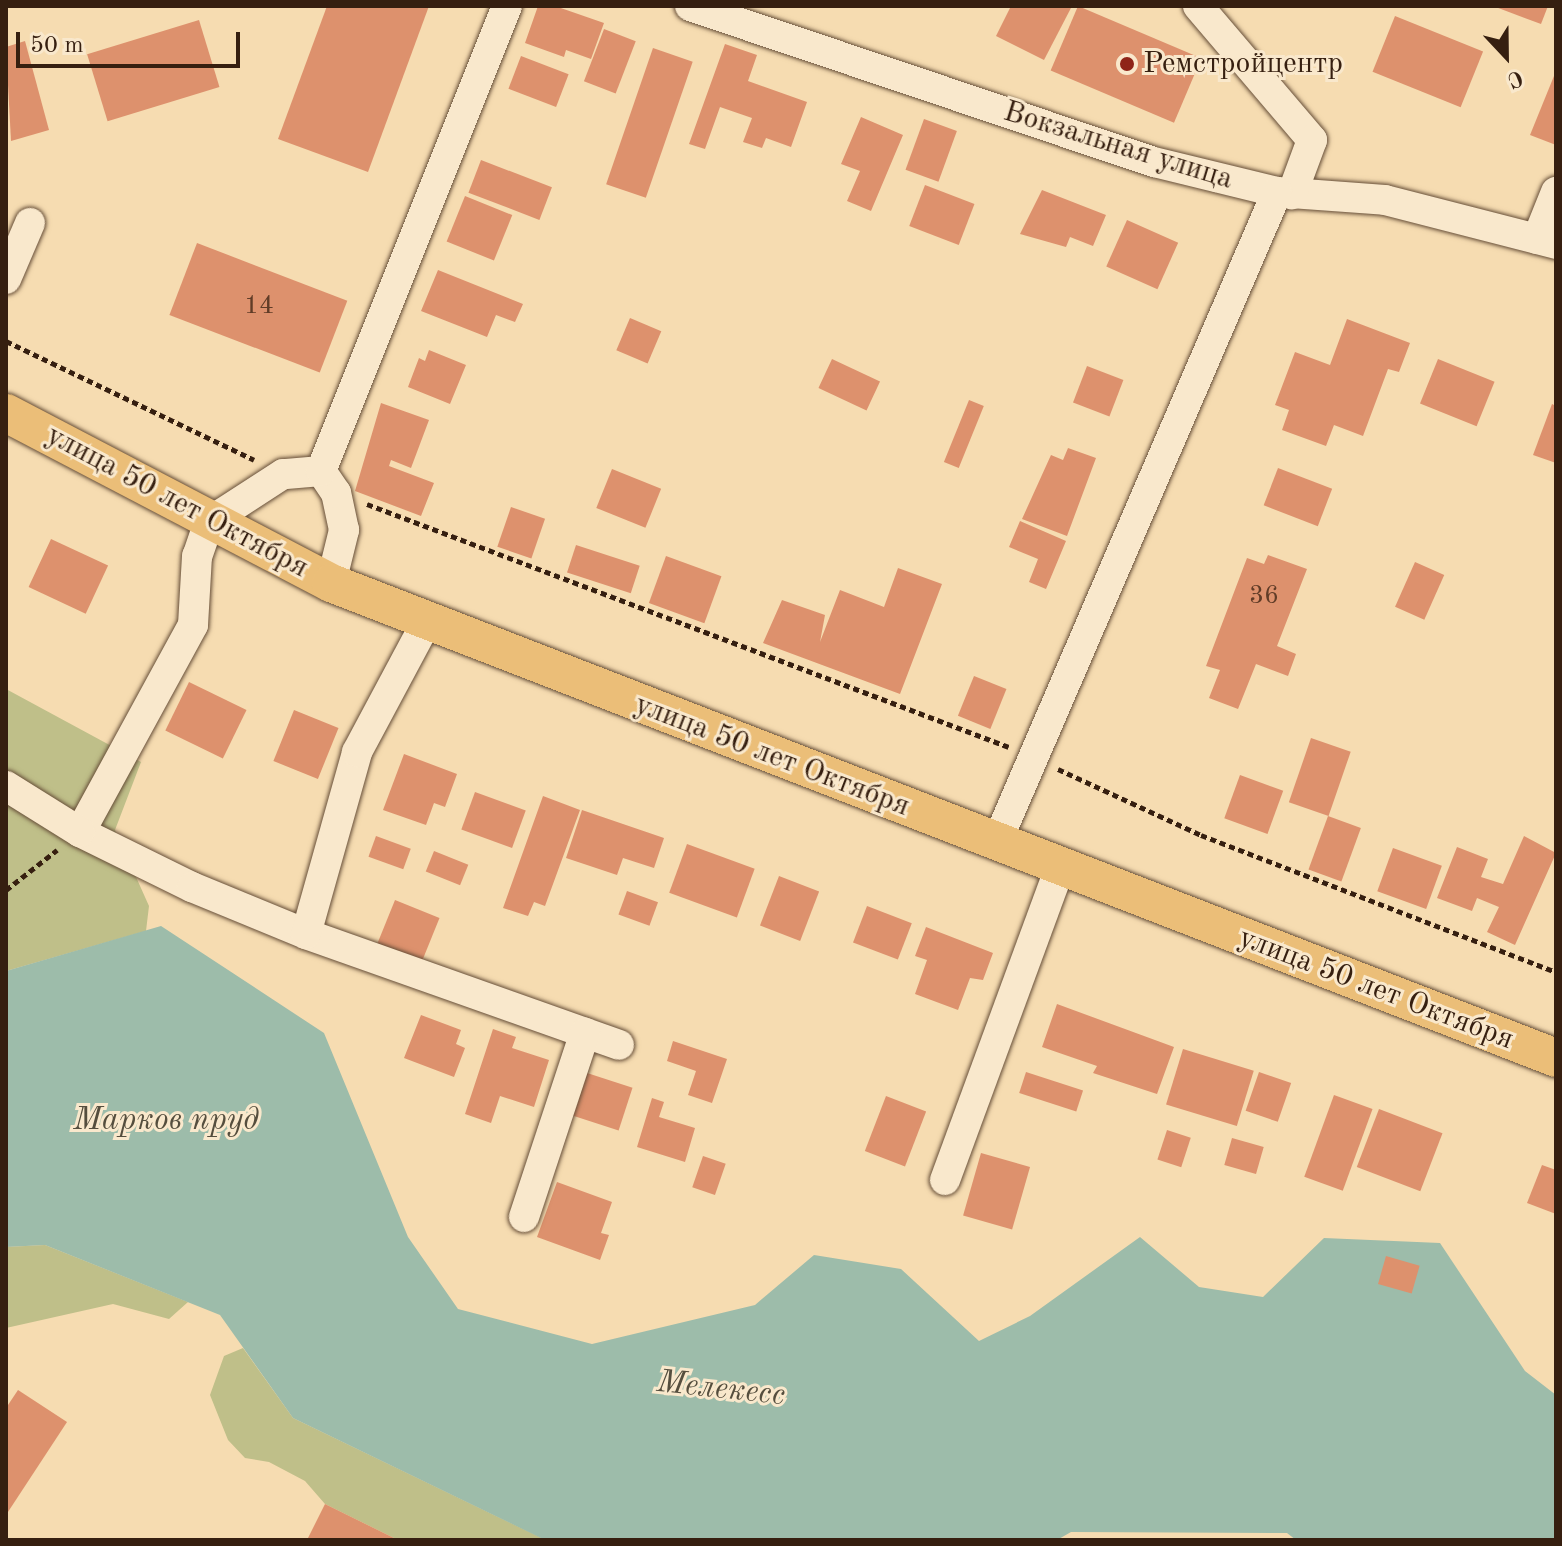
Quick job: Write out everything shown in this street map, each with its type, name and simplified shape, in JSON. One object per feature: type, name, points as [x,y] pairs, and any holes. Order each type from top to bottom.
[{"type":"main road","name":"улица 50 лет Октября","points":[[6,413],[209,522],[331,583],[996,844],[1556,1058]]},
{"type":"street","points":[[331,583],[344,530],[329,482],[507,6]]},
{"type":"street","name":"Вокзальная улица","points":[[690,6],[1154,162],[1285,193],[1385,200],[1546,242]]},
{"type":"street","points":[[996,844],[1285,193],[1312,140],[1198,6]]},
{"type":"street","points":[[1546,242],[1556,192]]},
{"type":"street","points":[[6,279],[30,223]]},
{"type":"street","points":[[80,832],[193,625],[197,556],[209,522],[283,474],[329,482]]},
{"type":"street","points":[[306,934],[357,752],[427,621]]},
{"type":"street","points":[[6,786],[80,832],[192,887],[306,934],[619,1045]]},
{"type":"street","points":[[945,1180],[1060,868]]},
{"type":"street","points":[[524,1217],[585,1033]]},
{"type":"path","points":[[6,341],[283,474]]},
{"type":"path","points":[[329,482],[1034,757],[1201,835],[1556,972]]},
{"type":"path","points":[[6,890],[80,832]]},
{"type":"green space","points":[[6,689],[141,762],[115,830],[149,906],[146,931],[6,971]]},
{"type":"green space","points":[[45,1245],[188,1302],[169,1319],[113,1304],[6,1328],[6,1247]]},
{"type":"green space","points":[[243,1348],[293,1418],[546,1540],[398,1540],[325,1504],[305,1481],[269,1462],[245,1458],[228,1440],[210,1395],[224,1356]]},
{"type":"water","name":"Марков пруд","points":[[161,926],[324,1033],[408,1237],[458,1309],[592,1344],[755,1305],[814,1255],[901,1269],[979,1341],[1030,1316],[1140,1237],[1199,1287],[1263,1297],[1324,1238],[1440,1243],[1525,1371],[1556,1395],[1556,1540],[1296,1540],[1287,1533],[1071,1532],[1057,1540],[541,1538],[293,1418],[220,1315],[45,1245],[6,1247],[6,971]]},
{"type":"building","points":[[327,6],[429,6],[368,172],[278,139]]},
{"type":"building","points":[[538,6],[555,6],[604,23],[591,59],[566,50],[564,57],[525,43]]},
{"type":"building","points":[[1011,6],[1072,6],[1044,60],[996,36]]},
{"type":"building","name":"Ремстройцентр","points":[[1078,6],[1201,58],[1174,123],[1051,70]]},
{"type":"building","points":[[1493,6],[1548,6],[1541,24]]},
{"type":"building","points":[[1395,16],[1483,52],[1461,107],[1373,72]]},
{"type":"building","points":[[199,20],[219,87],[108,121],[87,54]]},
{"type":"building","points":[[604,29],[636,41],[616,93],[584,81]]},
{"type":"building","points":[[25,41],[49,130],[11,141],[6,47]]},
{"type":"building","points":[[725,44],[757,55],[748,81],[807,102],[791,147],[766,138],[762,148],[743,142],[752,118],[720,107],[705,149],[689,144]]},
{"type":"building","points":[[653,48],[693,62],[646,198],[606,184]]},
{"type":"building","points":[[521,56],[569,74],[556,107],[508,89]]},
{"type":"building","points":[[1556,71],[1556,145],[1530,135]]},
{"type":"building","points":[[861,117],[903,135],[871,211],[847,201],[860,171],[841,164]]},
{"type":"building","points":[[924,119],[957,131],[938,182],[906,170]]},
{"type":"building","points":[[481,160],[552,187],[539,220],[468,193]]},
{"type":"building","points":[[925,185],[974,204],[959,245],[909,226]]},
{"type":"building","points":[[1042,190],[1106,215],[1093,246],[1070,237],[1066,247],[1020,234]]},
{"type":"building","points":[[465,196],[512,215],[494,261],[447,241]]},
{"type":"building","points":[[1127,220],[1178,243],[1157,289],[1106,267]]},
{"type":"building","points":[[197,243],[347,301],[320,373],[169,315]]},
{"type":"building","points":[[438,270],[523,304],[515,322],[496,315],[487,337],[421,311]]},
{"type":"building","points":[[630,318],[661,331],[648,364],[616,350]]},
{"type":"building","points":[[1347,319],[1410,343],[1399,372],[1388,369],[1363,436],[1334,425],[1326,446],[1282,430],[1289,410],[1275,405],[1295,352],[1330,365]]},
{"type":"building","points":[[429,350],[466,365],[450,404],[408,387],[419,358],[425,361]]},
{"type":"building","points":[[832,359],[880,381],[867,410],[818,388]]},
{"type":"building","points":[[1438,359],[1495,382],[1477,426],[1420,404]]},
{"type":"building","points":[[1087,366],[1123,380],[1109,416],[1073,402]]},
{"type":"building","points":[[969,400],[984,406],[959,468],[944,462]]},
{"type":"building","points":[[381,403],[429,420],[411,468],[391,460],[389,466],[434,483],[421,516],[355,491]]},
{"type":"building","points":[[1552,404],[1556,406],[1556,463],[1533,455]]},
{"type":"building","points":[[1068,448],[1096,458],[1067,536],[1022,519],[1051,455],[1063,460]]},
{"type":"building","points":[[1278,468],[1332,489],[1318,526],[1264,505]]},
{"type":"building","points":[[612,469],[661,489],[645,528],[596,508]]},
{"type":"building","points":[[511,507],[545,519],[531,558],[497,547]]},
{"type":"building","points":[[1020,521],[1066,541],[1046,589],[1029,582],[1038,559],[1009,547]]},
{"type":"building","points":[[51,539],[108,566],[86,614],[29,587]]},
{"type":"building","points":[[576,545],[640,566],[631,593],[567,573]]},
{"type":"building","points":[[1268,555],[1307,569],[1277,646],[1296,654],[1288,676],[1256,664],[1238,709],[1209,698],[1220,670],[1206,666],[1247,558],[1264,564]]},
{"type":"building","points":[[666,556],[721,576],[704,623],[649,603]]},
{"type":"building","points":[[1415,562],[1444,575],[1424,620],[1395,607]]},
{"type":"building","points":[[898,568],[942,584],[900,694],[763,643],[782,600],[825,615],[820,642],[840,590],[884,607]]},
{"type":"building","points":[[974,676],[1006,689],[990,729],[958,716]]},
{"type":"building","points":[[189,682],[247,710],[223,759],[165,731]]},
{"type":"building","points":[[294,710],[339,728],[318,779],[273,761]]},
{"type":"building","points":[[1311,738],[1351,752],[1329,816],[1289,802]]},
{"type":"building","points":[[404,754],[457,774],[445,807],[434,803],[426,825],[383,810]]},
{"type":"building","points":[[1240,775],[1283,791],[1267,834],[1224,818]]},
{"type":"building","points":[[475,792],[526,810],[512,848],[461,830]]},
{"type":"building","points":[[543,796],[580,810],[545,906],[534,902],[528,916],[503,908]]},
{"type":"building","points":[[582,810],[664,838],[654,868],[623,858],[617,875],[566,858]]},
{"type":"building","points":[[1328,816],[1361,828],[1341,882],[1309,870]]},
{"type":"building","points":[[376,836],[411,849],[403,869],[368,857]]},
{"type":"building","points":[[1524,836],[1556,853],[1515,945],[1487,932],[1499,907],[1477,898],[1472,911],[1437,898],[1457,847],[1488,859],[1481,877],[1503,884]]},
{"type":"building","points":[[687,844],[755,869],[737,917],[669,893]]},
{"type":"building","points":[[1393,848],[1442,866],[1426,909],[1377,891]]},
{"type":"building","points":[[434,851],[468,865],[460,885],[426,871]]},
{"type":"building","points":[[779,876],[819,891],[800,941],[760,925]]},
{"type":"building","points":[[627,891],[658,902],[649,926],[618,914]]},
{"type":"building","points":[[395,900],[440,918],[422,962],[377,944]]},
{"type":"building","points":[[867,906],[912,923],[898,960],[853,942]]},
{"type":"building","points":[[926,927],[993,953],[983,980],[970,978],[958,1010],[915,994],[927,960],[915,956]]},
{"type":"building","points":[[1057,1004],[1174,1047],[1157,1094],[1093,1073],[1097,1066],[1042,1047]]},
{"type":"building","points":[[421,1015],[461,1030],[456,1044],[465,1048],[454,1077],[404,1058]]},
{"type":"building","points":[[493,1029],[516,1037],[512,1048],[549,1060],[534,1107],[500,1096],[491,1123],[465,1114]]},
{"type":"building","points":[[673,1041],[727,1059],[712,1103],[688,1095],[696,1071],[667,1061]]},
{"type":"building","points":[[1183,1049],[1254,1071],[1237,1126],[1166,1104]]},
{"type":"building","points":[[584,1072],[633,1088],[619,1131],[570,1115]]},
{"type":"building","points":[[1026,1072],[1083,1091],[1076,1111],[1019,1093]]},
{"type":"building","points":[[1259,1072],[1291,1083],[1278,1122],[1246,1111]]},
{"type":"building","points":[[1334,1095],[1373,1109],[1343,1191],[1304,1177]]},
{"type":"building","points":[[886,1096],[926,1111],[905,1166],[865,1151]]},
{"type":"building","points":[[652,1098],[664,1102],[659,1117],[695,1128],[685,1162],[637,1147]]},
{"type":"building","points":[[1379,1109],[1442,1133],[1420,1191],[1357,1167]]},
{"type":"building","points":[[1167,1130],[1191,1138],[1181,1167],[1157,1159]]},
{"type":"building","points":[[1232,1138],[1264,1147],[1256,1174],[1224,1165]]},
{"type":"building","points":[[981,1153],[1030,1167],[1012,1230],[963,1215]]},
{"type":"building","points":[[703,1156],[726,1164],[715,1195],[692,1187]]},
{"type":"building","points":[[1542,1165],[1556,1170],[1556,1214],[1527,1203]]},
{"type":"building","points":[[557,1182],[612,1202],[601,1233],[609,1235],[600,1260],[537,1237]]},
{"type":"building","points":[[1386,1256],[1420,1266],[1412,1294],[1378,1284]]},
{"type":"building","points":[[18,1390],[67,1422],[6,1515],[6,1408]]},
{"type":"building","points":[[325,1504],[398,1540],[307,1540]]},
{"type":"place","name":"Ремстройцентр","points":[[1127,64]]},
{"type":"water label","name":"Мелекесс","points":[[721,1390]]}]
